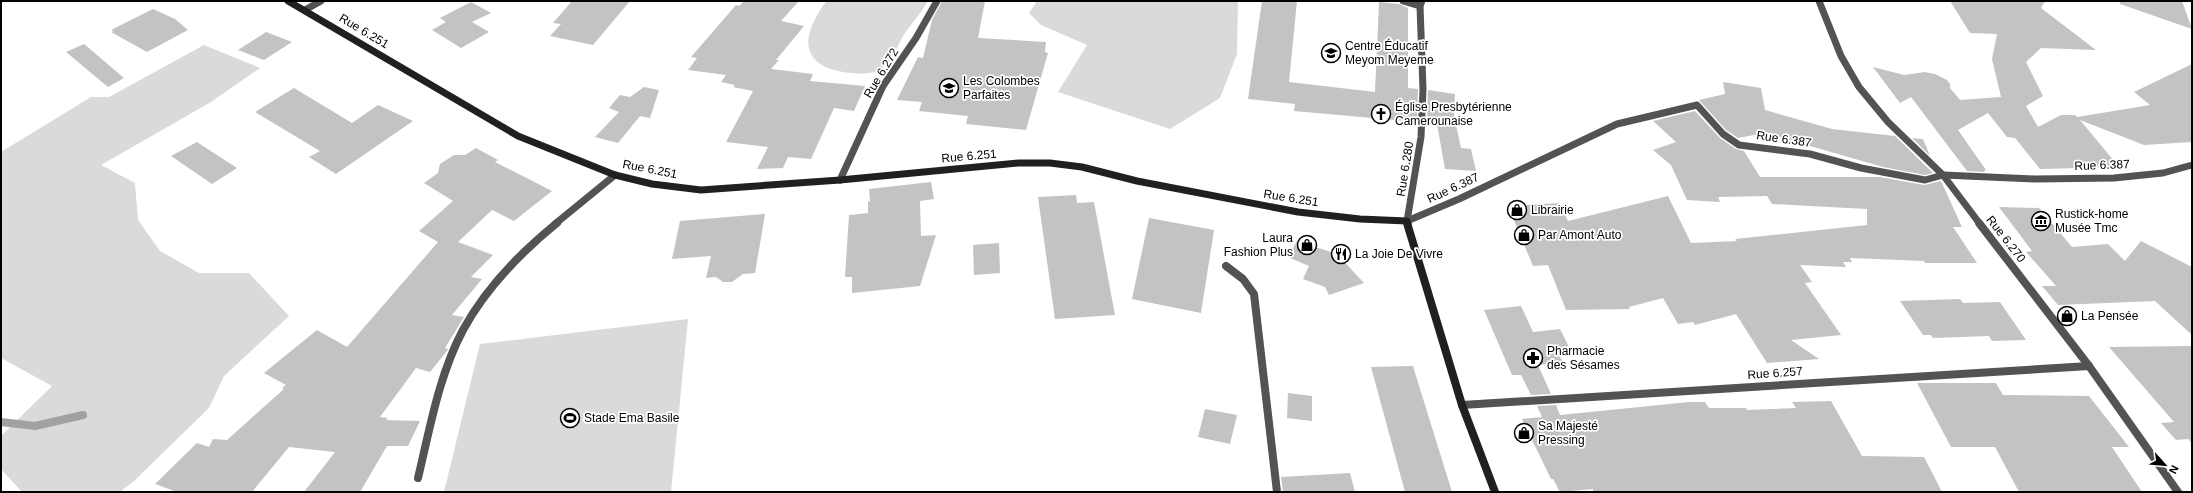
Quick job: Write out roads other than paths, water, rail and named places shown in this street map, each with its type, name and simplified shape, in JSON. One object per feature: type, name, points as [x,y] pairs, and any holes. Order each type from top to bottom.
[{"type":"main road","name":"Rue 6.251","points":[[288,1],[518,136],[615,175],[652,184],[701,190],[840,180],[1019,163],[1050,163],[1082,167],[1137,181],[1298,212],[1360,219],[1408,221]]},
{"type":"main road","points":[[1408,221],[1462,405],[1495,492]]},
{"type":"street","points":[[305,10],[321,1]]},
{"type":"street","name":"Rue 6.272","points":[[840,180],[883,86],[916,38],[937,1]]},
{"type":"street","points":[[1403,1],[1421,3]]},
{"type":"street","name":"Rue 6.270","points":[[1819,1],[1831,37],[1858,86],[1914,149],[1943,175],[2089,366],[2178,492]]},
{"type":"street","name":"Rue 6.280","points":[[1408,221],[1421,136],[1423,89],[1421,3]]},
{"type":"street","name":"Rue 6.387","points":[[1408,221],[1459,199],[1617,124],[1696,105],[1723,134],[1739,145],[1810,154],[1861,168],[1925,180],[1943,175],[2036,178],[2114,178],[2163,173],[2192,165]]},
{"type":"street","points":[[418,478],[436,404],[463,331],[476,309],[495,283],[518,258],[615,175]]},
{"type":"street","points":[[1226,266],[1243,279],[1254,294],[1277,492]]},
{"type":"street","name":"Rue 6.257","points":[[1462,405],[2089,366]]},
{"type":"waterway","points":[[1,422],[35,426],[83,415]]},
{"type":"place","name":"Centre Éducatif Meyom Meyeme","points":[[1331,53]]},
{"type":"place","name":"Les Colombes Parfaites","points":[[949,88]]},
{"type":"place","name":"Église Presbytérienne Camerounaise","points":[[1381,114]]},
{"type":"place","name":"Librairie","points":[[1517,210]]},
{"type":"place","name":"Rustick-home Musée Tmc","points":[[2041,221]]},
{"type":"place","name":"Par Amont Auto","points":[[1524,235]]},
{"type":"place","name":"Laura Fashion Plus","points":[[1307,245]]},
{"type":"place","name":"La Joie De Vivre","points":[[1341,254]]},
{"type":"place","name":"La Pensée","points":[[2067,316]]},
{"type":"place","name":"Pharmacie des Sésames","points":[[1533,358]]},
{"type":"place","name":"Stade Ema Basile","points":[[570,418]]},
{"type":"place","name":"Sa Majesté Pressing","points":[[1524,433]]}]
